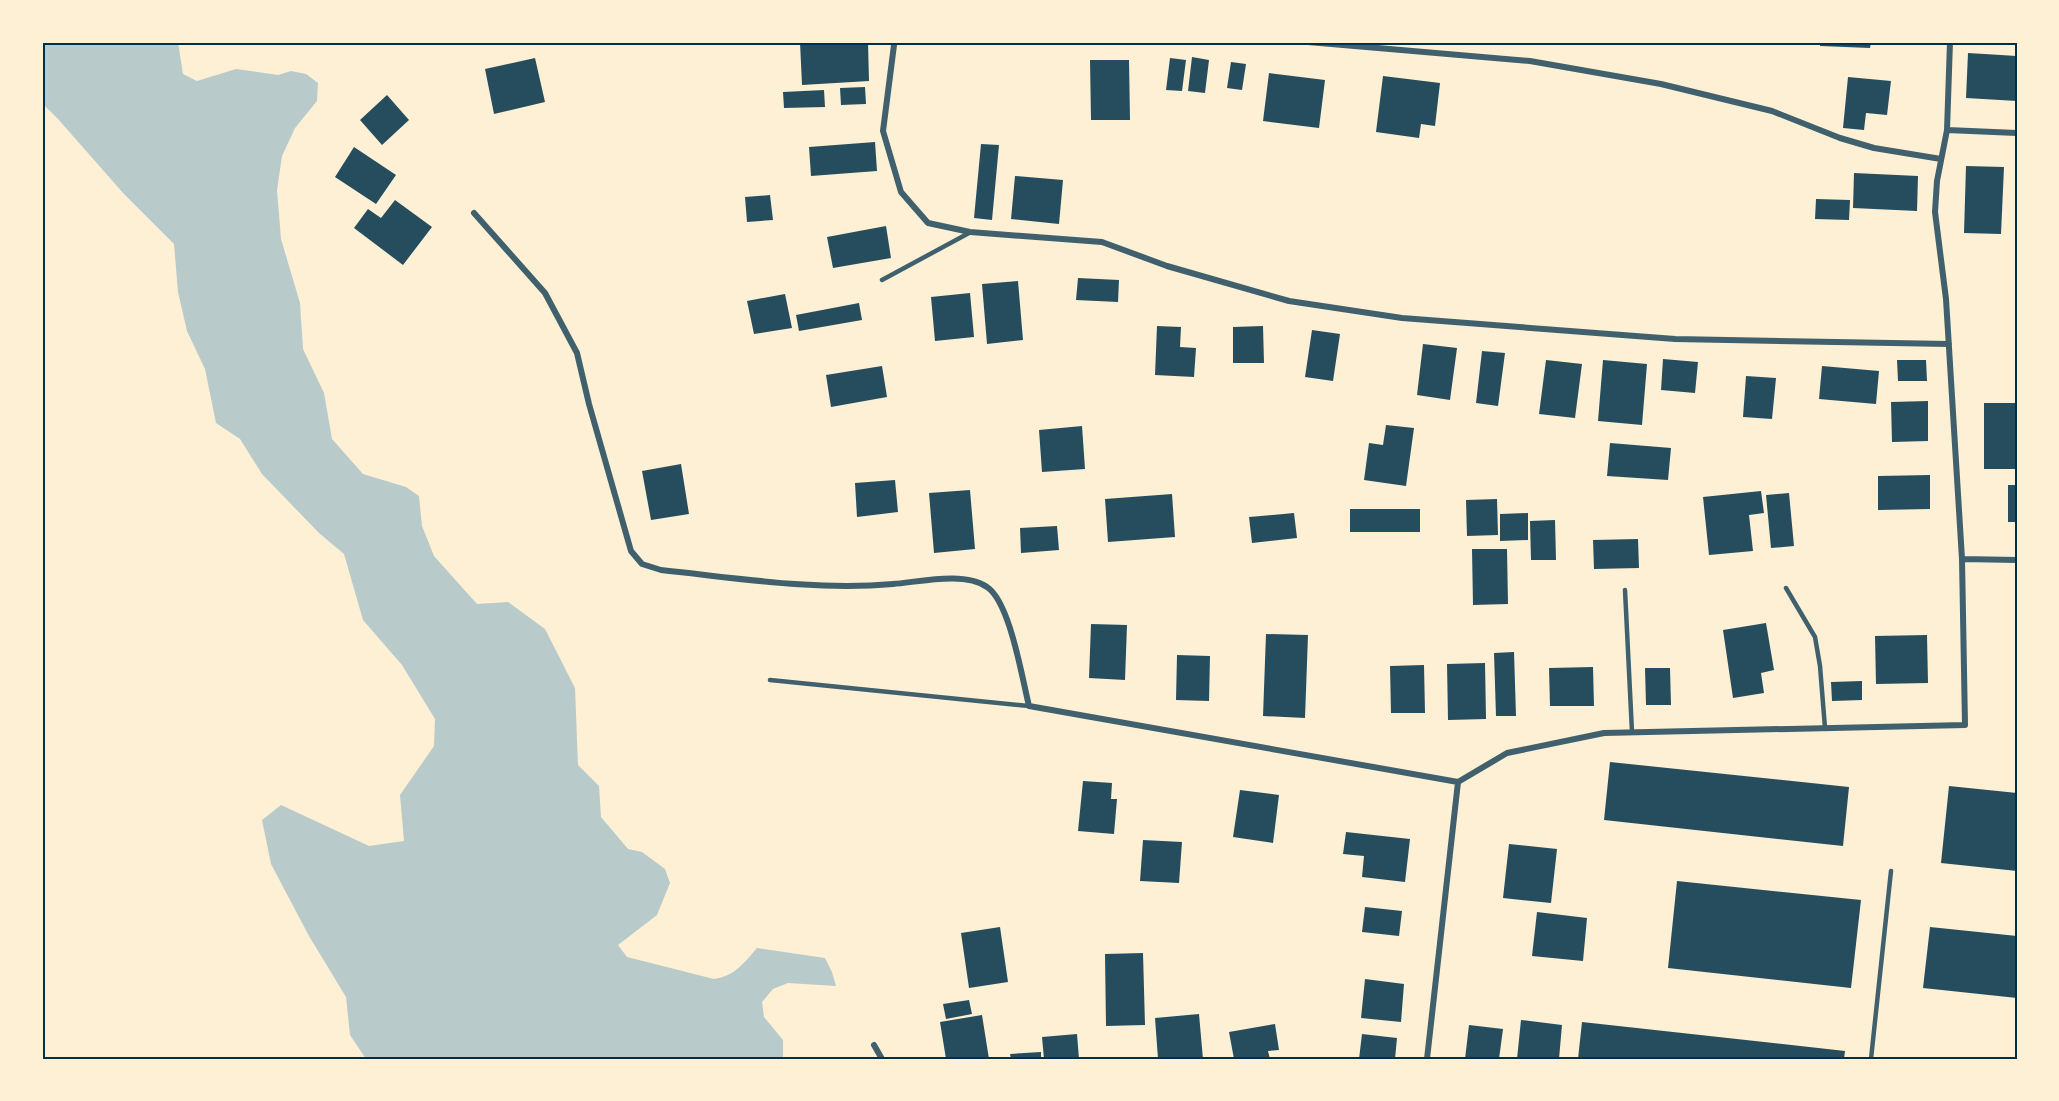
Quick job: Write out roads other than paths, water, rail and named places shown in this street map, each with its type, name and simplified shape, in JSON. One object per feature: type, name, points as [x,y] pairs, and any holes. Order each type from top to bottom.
[{"type":"street","points":[[1308,42],[1530,61],[1661,84],[1772,111],[1840,138],[1874,148],[1941,159]]},
{"type":"street","points":[[474,213],[545,293],[577,352],[589,404],[632,550],[642,564],[661,570],[799,584],[865,586],[964,578],[988,587],[1005,611],[1029,706],[1458,783],[1507,753],[1604,733],[1965,725],[1962,559],[1946,299],[1935,212],[1936,181],[1947,130],[1950,42]]},
{"type":"street","points":[[894,45],[883,131],[901,192],[928,223],[969,232],[1102,242],[1167,266],[1289,301],[1402,318],[1675,339],[1949,344]]},
{"type":"street","points":[[1947,130],[2017,133]]},
{"type":"street","points":[[1962,559],[2017,560]]},
{"type":"street","points":[[1427,1059],[1458,783]]},
{"type":"street","points":[[874,1046],[882,1059]]},
{"type":"lane","points":[[882,280],[969,232]]},
{"type":"lane","points":[[1786,588],[1815,637],[1820,666],[1825,728]]},
{"type":"lane","points":[[1625,590],[1632,732]]},
{"type":"lane","points":[[770,680],[1029,706]]},
{"type":"lane","points":[[1871,1059],[1891,871]]}]
